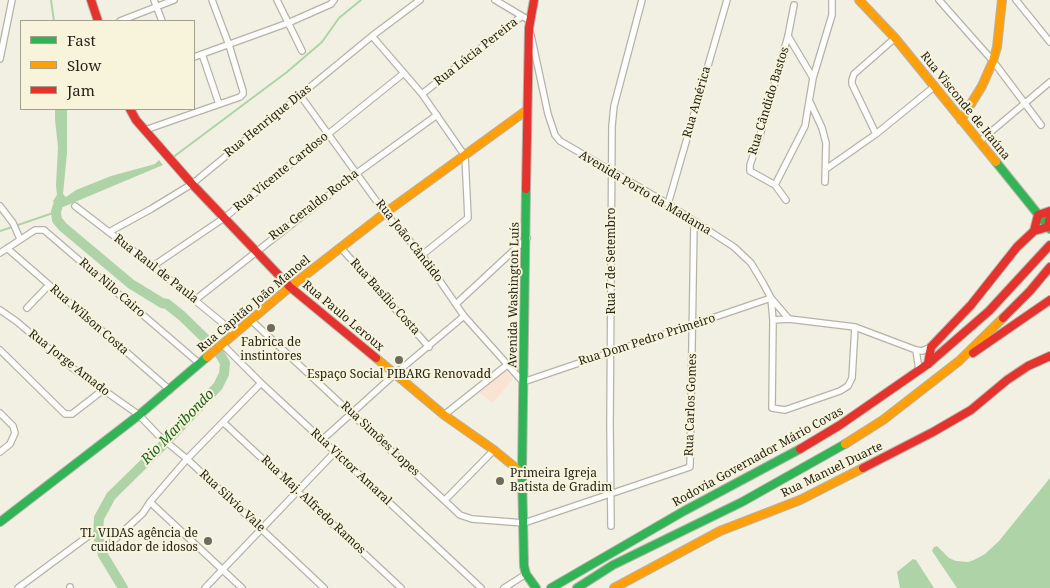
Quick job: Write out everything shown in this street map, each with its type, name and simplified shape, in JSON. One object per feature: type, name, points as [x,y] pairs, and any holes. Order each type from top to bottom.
[{"type":"main road","points":[[91,0],[98,20]]},
{"type":"main road","name":"Avenida Washington Luís","points":[[526,574],[524,566],[522,474],[523,382],[527,238],[527,110],[530,25],[534,0]]},
{"type":"main road","name":"Rua Visconde de Itaúna","points":[[860,0],[935,86],[1049,229]]},
{"type":"main road","points":[[961,120],[982,86],[993,61],[997,47],[1002,0]]},
{"type":"main road","name":"Rua Paulo Leroux","points":[[131,110],[136,120],[192,184],[290,287],[444,415],[494,450],[522,474]]},
{"type":"main road","name":"Rua Capitão João Manoel","points":[[0,522],[139,416],[290,287],[386,213],[527,110]]},
{"type":"main road","points":[[928,364],[931,347],[971,305],[1017,247],[1034,231],[1040,228],[1049,229],[1050,212],[1038,215],[1034,231]]},
{"type":"main road","name":"Rodovia Governador Mário Covas","points":[[551,588],[684,510],[798,450],[840,425],[919,371],[989,311],[1050,245]]},
{"type":"main road","points":[[577,588],[613,565],[742,502],[828,455],[883,420],[959,361],[1030,291],[1050,267]]},
{"type":"main road","points":[[959,361],[1050,300]]},
{"type":"main road","name":"Rua Manuel Duarte","points":[[614,588],[720,531],[800,500],[933,432],[971,410],[1007,380],[1028,366],[1050,356]]},
{"type":"main road","points":[[526,574],[536,588]]},
{"type":"street","points":[[0,59],[12,0]]},
{"type":"street","points":[[154,0],[162,20]]},
{"type":"street","points":[[122,20],[174,0]]},
{"type":"street","points":[[195,110],[220,104],[240,96],[243,91],[229,45],[212,0]]},
{"type":"street","points":[[277,0],[302,51]]},
{"type":"street","points":[[195,56],[288,22],[331,4],[334,0]]},
{"type":"street","name":"Rua Henrique Dias","points":[[109,232],[151,210],[192,184],[372,36],[420,0]]},
{"type":"street","points":[[495,0],[522,16]]},
{"type":"street","name":"Rua 7 de Setembro","points":[[611,526],[612,126],[614,106],[642,0]]},
{"type":"street","name":"Rua América","points":[[668,204],[727,0]]},
{"type":"street","points":[[786,200],[775,185],[805,126],[813,78],[832,15],[832,0]]},
{"type":"street","points":[[939,0],[993,61],[1041,125]]},
{"type":"street","points":[[1016,0],[1050,42]]},
{"type":"street","name":"Rua Cândido Bastos","points":[[775,185],[750,171],[750,165],[788,36],[794,5]]},
{"type":"street","name":"Rua Lúcia Pereira","points":[[422,94],[522,16],[530,25]]},
{"type":"street","name":"Avenida Porto da Madama","points":[[530,25],[548,114],[555,135],[560,141],[668,204],[734,247],[751,263],[771,298],[773,320],[772,408],[785,410],[796,407],[840,391],[848,386],[852,378],[855,327]]},
{"type":"street","points":[[372,36],[422,94],[465,156],[468,218],[422,255]]},
{"type":"street","name":"Rua Cândido Bastos","points":[[788,36],[813,78]]},
{"type":"street","points":[[876,134],[852,84],[852,80],[854,74],[895,38]]},
{"type":"street","points":[[202,54],[220,104]]},
{"type":"street","name":"Rua Vicente Cardoso","points":[[153,266],[224,218],[404,73]]},
{"type":"street","points":[[980,141],[1050,82]]},
{"type":"street","points":[[826,169],[876,134],[935,86]]},
{"type":"street","name":"Rua João Cândido","points":[[300,95],[386,213],[422,255],[464,316],[523,382]]},
{"type":"street","points":[[810,102],[826,143],[825,182]]},
{"type":"street","points":[[145,130],[194,110]]},
{"type":"street","name":"Rua Geraldo Rocha","points":[[195,300],[255,251],[357,173],[437,115]]},
{"type":"street","points":[[0,206],[13,223],[20,239],[0,253]]},
{"type":"street","name":"Rua Raul de Paula","points":[[74,206],[153,266],[236,334]]},
{"type":"street","name":"Rua Carlos Gomes","points":[[611,493],[690,467],[694,222]]},
{"type":"street","name":"Rua Nilo Cairo","points":[[20,239],[35,230],[44,230],[200,364]]},
{"type":"street","points":[[456,304],[527,238]]},
{"type":"street","name":"Rua Basílio Costa","points":[[342,248],[429,346]]},
{"type":"street","name":"Rua Wilson Costa","points":[[8,249],[170,390]]},
{"type":"street","points":[[27,308],[49,284]]},
{"type":"street","points":[[771,298],[789,319]]},
{"type":"street","name":"Rua Dom Pedro Primeiro","points":[[523,382],[771,298]]},
{"type":"street","name":"Rua Jorge Amado","points":[[0,310],[16,320],[70,367],[139,416]]},
{"type":"street","points":[[322,440],[353,414],[395,374],[464,316]]},
{"type":"street","points":[[773,320],[789,319],[855,327],[916,350],[922,351],[931,347]]},
{"type":"street","name":"Rua Simões Lopes","points":[[252,321],[455,511],[465,517],[524,523]]},
{"type":"street","name":"Rua Victor Amaral","points":[[218,349],[261,384],[480,588]]},
{"type":"street","points":[[0,350],[65,414],[72,414],[104,390]]},
{"type":"street","points":[[916,350],[919,371]]},
{"type":"street","points":[[444,415],[507,365]]},
{"type":"street","points":[[113,542],[143,513],[150,502],[187,459],[261,384]]},
{"type":"street","points":[[0,413],[13,426],[15,433],[10,444],[0,452]]},
{"type":"street","name":"Rua Silvio Vale","points":[[139,416],[324,588]]},
{"type":"street","name":"Rua Maj. Alfredo Ramos","points":[[224,423],[401,588]]},
{"type":"street","points":[[445,500],[494,450]]},
{"type":"street","points":[[205,588],[335,452]]},
{"type":"street","points":[[524,523],[611,493]]},
{"type":"street","points":[[150,502],[242,588]]},
{"type":"street","points":[[18,588],[87,537]]},
{"type":"street","points":[[504,588],[526,574]]},
{"type":"shaded area","points":[[55,110],[67,110],[67,153],[63,194],[66,197],[76,190],[111,176],[155,164],[159,160],[163,165],[63,207],[53,201],[57,195],[58,147]]},
{"type":"shaded area","points":[[505,370],[513,379],[493,403],[479,393]]},
{"type":"shaded area","points":[[1050,478],[1050,588],[957,588],[932,551],[934,547],[937,546],[949,558],[956,561],[968,562],[985,554],[999,541]]},
{"type":"shaded area","points":[[913,559],[916,560],[934,588],[900,588],[897,572]]},
{"type":"waterway","points":[[51,0],[54,20]]},
{"type":"waterway","points":[[172,158],[287,72],[322,42],[339,18],[361,0]]},
{"type":"waterway","name":"Rio Maribondo","points":[[58,205],[56,212],[57,220],[63,227],[131,284],[162,303],[167,304],[182,316],[218,351],[225,363],[224,374],[218,386],[166,442],[111,496],[99,518],[98,535],[103,555],[123,588]]},
{"type":"waterway","points":[[0,231],[56,212]]},
{"type":"traffic: fast","points":[[996,162],[1050,229]]},
{"type":"traffic: fast","points":[[526,189],[522,473],[524,566],[526,574],[536,588]]},
{"type":"traffic: fast","points":[[0,522],[139,415],[207,357]]},
{"type":"traffic: fast","points":[[577,588],[613,565],[742,502],[845,444]]},
{"type":"traffic: fast","points":[[551,588],[684,511],[800,449]]},
{"type":"traffic: slow","points":[[859,0],[895,38],[996,162]]},
{"type":"traffic: slow","points":[[961,120],[982,86],[993,61],[997,47],[1002,0]]},
{"type":"traffic: slow","points":[[207,357],[290,287],[385,213],[527,110]]},
{"type":"traffic: slow","points":[[845,444],[883,420],[959,361],[1003,318]]},
{"type":"traffic: slow","points":[[376,358],[444,415],[494,450],[522,473]]},
{"type":"traffic: slow","points":[[614,588],[720,531],[800,500],[863,468]]},
{"type":"traffic: jam","points":[[91,0],[98,20]]},
{"type":"traffic: jam","points":[[526,189],[529,28],[534,0]]},
{"type":"traffic: jam","points":[[131,110],[136,120],[192,184],[290,287],[376,358]]},
{"type":"traffic: jam","points":[[928,364],[931,347],[971,305],[1017,247],[1034,231],[1038,215],[1050,211]]},
{"type":"traffic: jam","points":[[1034,231],[1048,227],[1050,214]]},
{"type":"traffic: jam","points":[[800,449],[840,425],[928,364],[989,311],[1050,245]]},
{"type":"traffic: jam","points":[[1003,318],[1030,291],[1050,267]]},
{"type":"traffic: jam","points":[[973,353],[1050,300]]},
{"type":"traffic: jam","points":[[863,468],[971,410],[1007,380],[1028,366],[1050,356]]},
{"type":"place","name":"Fabrica de instintores","points":[[271,328]]},
{"type":"place","name":"Espaço Social PIBARG Renovadd","points":[[399,360]]},
{"type":"place","name":"Primeira Igreja Batista de Gradim","points":[[500,481]]},
{"type":"place","name":"TL VIDAS agência de cuidador de idosos","points":[[208,541]]}]
